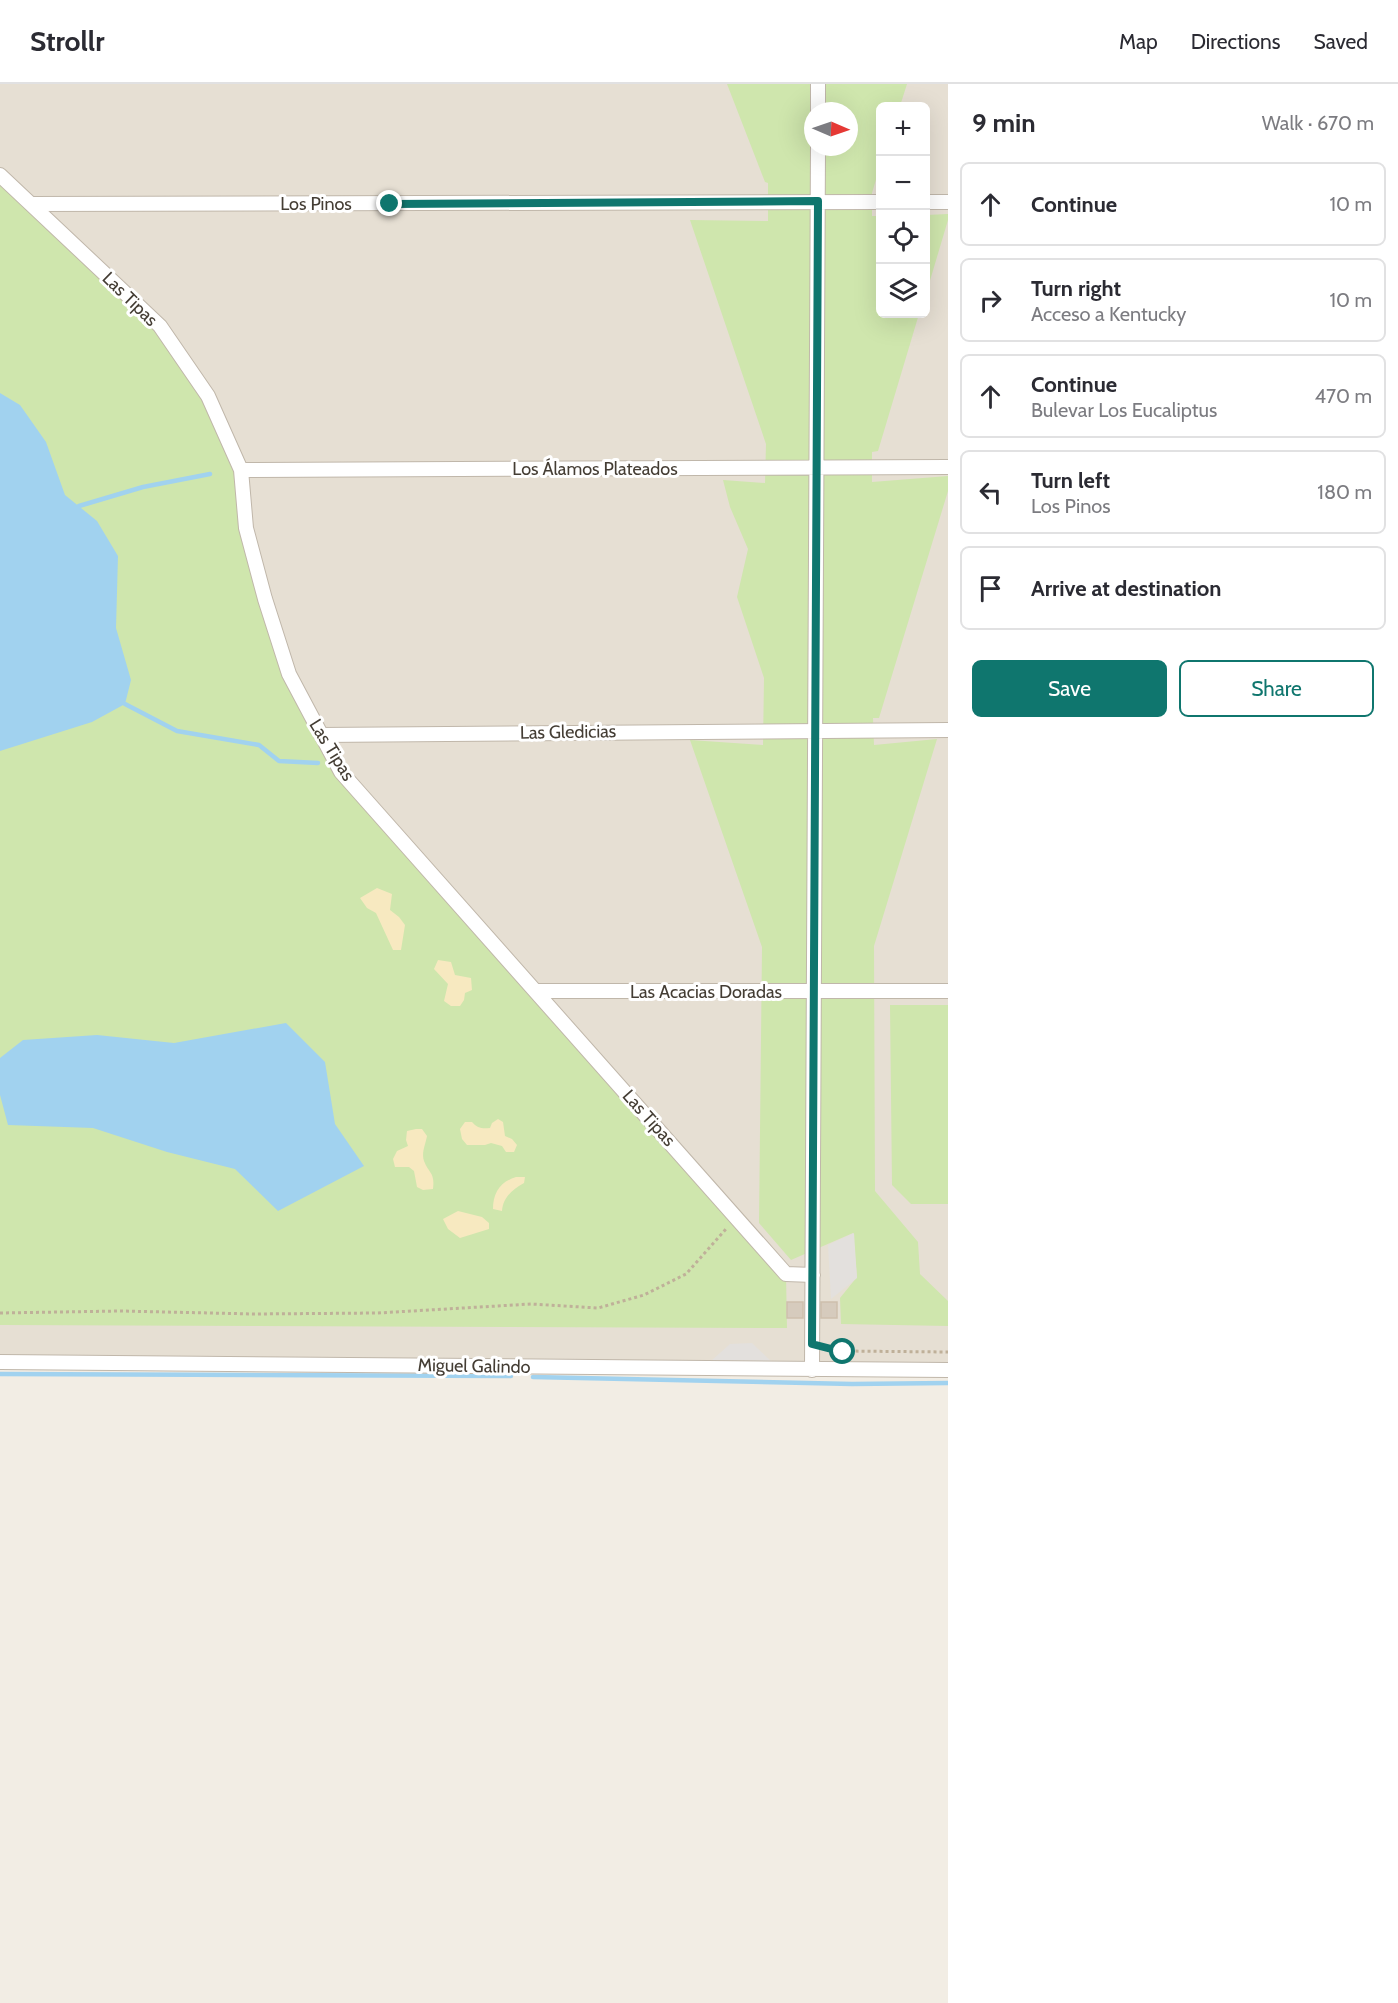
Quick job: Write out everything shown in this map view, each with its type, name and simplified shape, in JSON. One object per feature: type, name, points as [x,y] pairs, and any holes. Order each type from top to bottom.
[{"type":"street","points":[[818,84],[818,102]]},
{"type":"street","points":[[812,1370],[818,156]]},
{"type":"street","name":"Las Tipas","points":[[0,175],[160,326],[208,396],[241,470],[246,528],[265,599],[289,674],[341,772],[786,1274],[813,1275]]},
{"type":"street","name":"Los Pinos","points":[[31,204],[876,202]]},
{"type":"street","points":[[930,202],[948,202]]},
{"type":"street","name":"Los Álamos Plateados","points":[[241,470],[948,467]]},
{"type":"street","name":"Las Gledicias","points":[[321,735],[948,730]]},
{"type":"street","name":"Las Acacias Doradas","points":[[536,991],[948,992]]},
{"type":"street","name":"Miguel Galindo","points":[[0,1362],[948,1370]]},
{"type":"path","points":[[0,1313],[122,1311],[254,1314],[378,1313],[531,1304],[598,1308],[644,1295],[686,1274],[736,1217]]},
{"type":"path","points":[[812,1344],[843,1352],[948,1352]]},
{"type":"shaded area","points":[[0,84],[948,84],[948,1370],[0,1362]]},
{"type":"shaded area","points":[[854,1233],[857,1278],[831,1299],[828,1245]]},
{"type":"shaded area","points":[[752,1343],[772,1362],[711,1361],[730,1344]]},
{"type":"green space","points":[[727,84],[907,84],[901,102],[876,102],[876,180],[872,193],[872,216],[876,216],[876,318],[918,318],[878,451],[872,452],[872,482],[948,476],[948,491],[879,718],[873,718],[874,745],[937,739],[874,946],[875,1191],[918,1242],[920,1274],[948,1301],[948,1326],[841,1324],[840,1298],[857,1277],[853,1233],[791,1260],[759,1223],[762,947],[690,740],[763,745],[764,678],[737,597],[748,549],[730,507],[723,480],[765,483],[766,444],[690,220],[768,221],[768,183],[765,182]]},
{"type":"green space","points":[[0,175],[160,326],[208,396],[241,470],[246,528],[289,674],[341,772],[786,1274],[787,1328],[0,1325]]},
{"type":"green space","points":[[948,214],[930,281],[930,264],[930,215]]},
{"type":"green space","points":[[890,1005],[948,1005],[948,1204],[911,1204],[892,1185]]},
{"type":"sand","points":[[377,888],[392,894],[390,910],[405,925],[401,950],[393,950],[376,913],[367,908],[360,898]]},
{"type":"sand","points":[[438,960],[451,962],[455,975],[471,978],[472,990],[465,993],[460,1006],[451,1006],[444,1001],[448,984],[434,969]]},
{"type":"sand","points":[[498,1119],[503,1122],[505,1136],[517,1145],[514,1152],[506,1152],[502,1146],[491,1143],[467,1145],[462,1139],[460,1129],[465,1122],[472,1122],[482,1128],[490,1128],[492,1123]]},
{"type":"sand","points":[[422,1129],[427,1136],[423,1158],[432,1176],[433,1189],[423,1190],[417,1187],[414,1171],[409,1167],[395,1167],[393,1159],[397,1151],[408,1146],[407,1131]]},
{"type":"sand","points":[[516,1177],[525,1177],[524,1183],[509,1194],[502,1211],[493,1209],[494,1198],[499,1189]]},
{"type":"sand","points":[[458,1211],[482,1217],[489,1223],[489,1229],[460,1238],[448,1229],[443,1219]]},
{"type":"water","points":[[0,393],[20,405],[46,442],[65,495],[97,521],[118,556],[116,628],[131,680],[125,704],[92,722],[0,751]]},
{"type":"water","points":[[286,1023],[325,1062],[335,1124],[364,1166],[278,1211],[235,1169],[167,1152],[93,1128],[8,1125],[0,1095],[0,1058],[23,1040],[97,1035],[174,1043]]},
{"type":"building","points":[[787,1302],[803,1302],[803,1318],[787,1318]]},
{"type":"building","points":[[821,1302],[837,1302],[837,1318],[821,1318]]},
{"type":"waterway","points":[[79,506],[143,487],[210,474]]},
{"type":"waterway","points":[[125,704],[177,731],[259,745],[279,761],[318,763]]},
{"type":"waterway","points":[[0,1374],[511,1376]]},
{"type":"waterway","points":[[533,1377],[852,1384],[948,1383]]},
{"type":"route","points":[[390,204],[818,201],[812,1344],[843,1352]]}]
